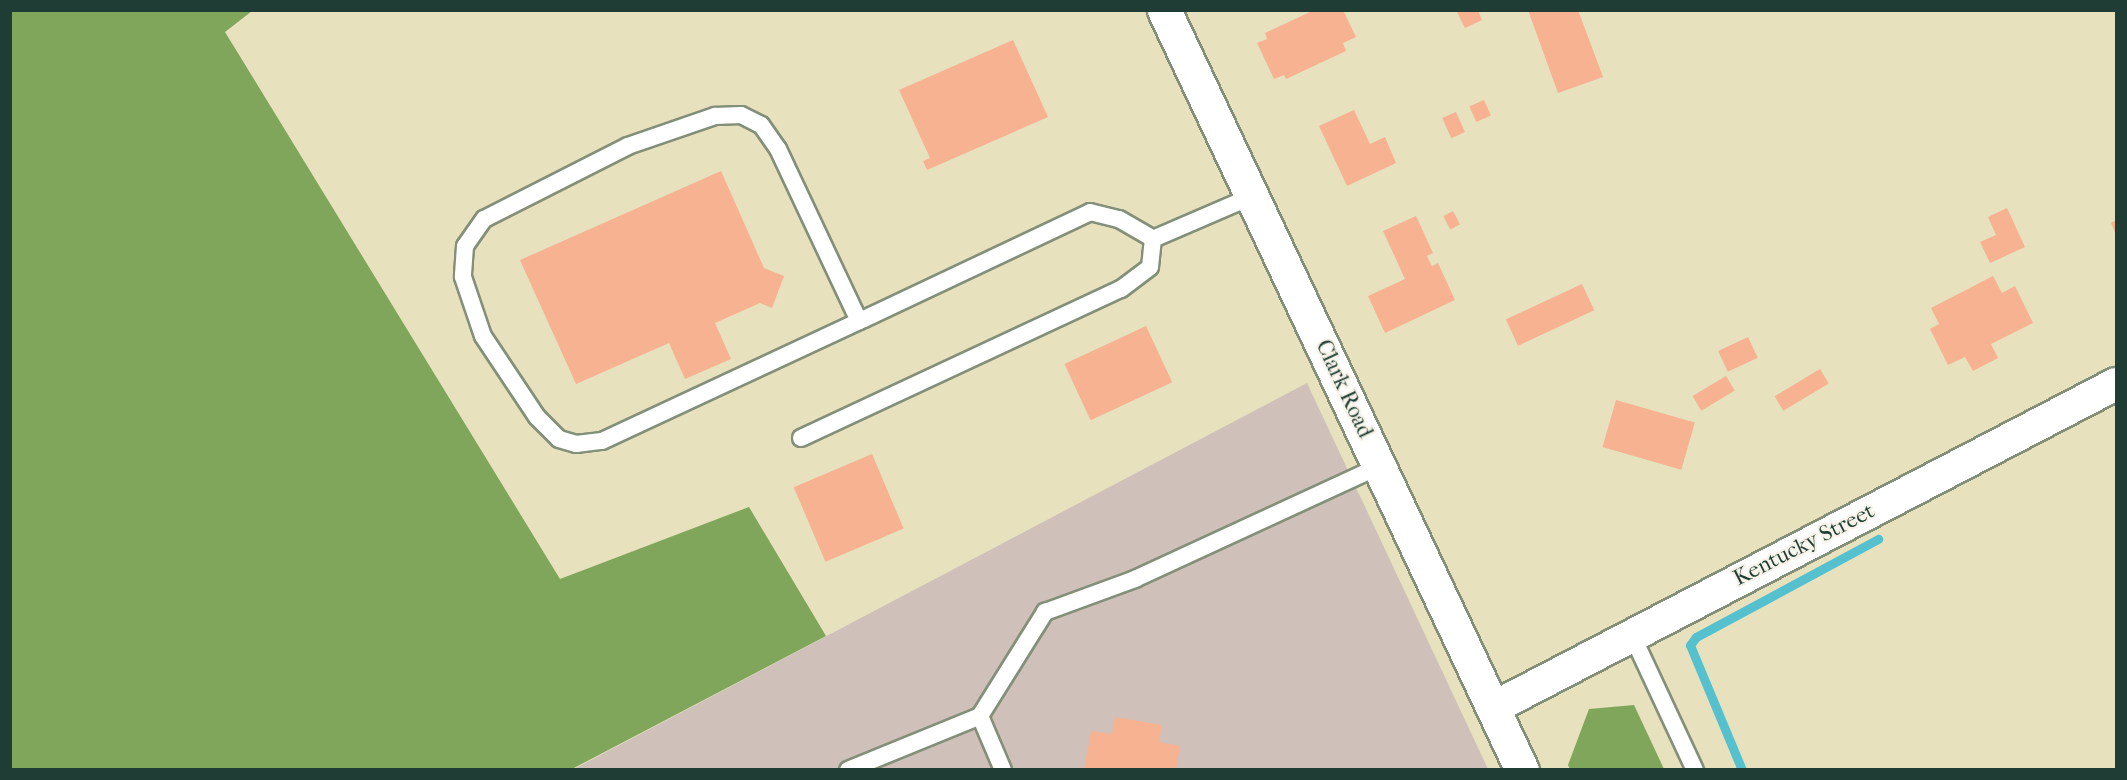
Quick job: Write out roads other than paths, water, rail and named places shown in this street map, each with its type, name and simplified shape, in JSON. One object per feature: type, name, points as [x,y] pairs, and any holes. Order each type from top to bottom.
[{"type":"street","name":"Clark Road","points":[[1164,10],[1522,770]]},
{"type":"street","name":"Kentucky Street","points":[[1493,708],[2116,384]]},
{"type":"lane","points":[[859,321],[778,149],[761,125],[741,115],[715,116],[628,146],[491,215],[465,246],[463,277],[483,336],[537,417],[559,439],[576,444],[602,441],[859,321],[1090,212],[1119,219],[1153,239]]},
{"type":"lane","points":[[1153,239],[1253,196]]},
{"type":"lane","points":[[801,438],[1121,289],[1150,267],[1153,239]]},
{"type":"lane","points":[[848,770],[980,716],[1045,612],[1135,579],[1380,466]]},
{"type":"lane","points":[[1632,635],[1695,770]]},
{"type":"lane","points":[[980,716],[1003,770]]},
{"type":"waterway","points":[[1742,770],[1690,645],[1696,637],[1878,539]]}]
